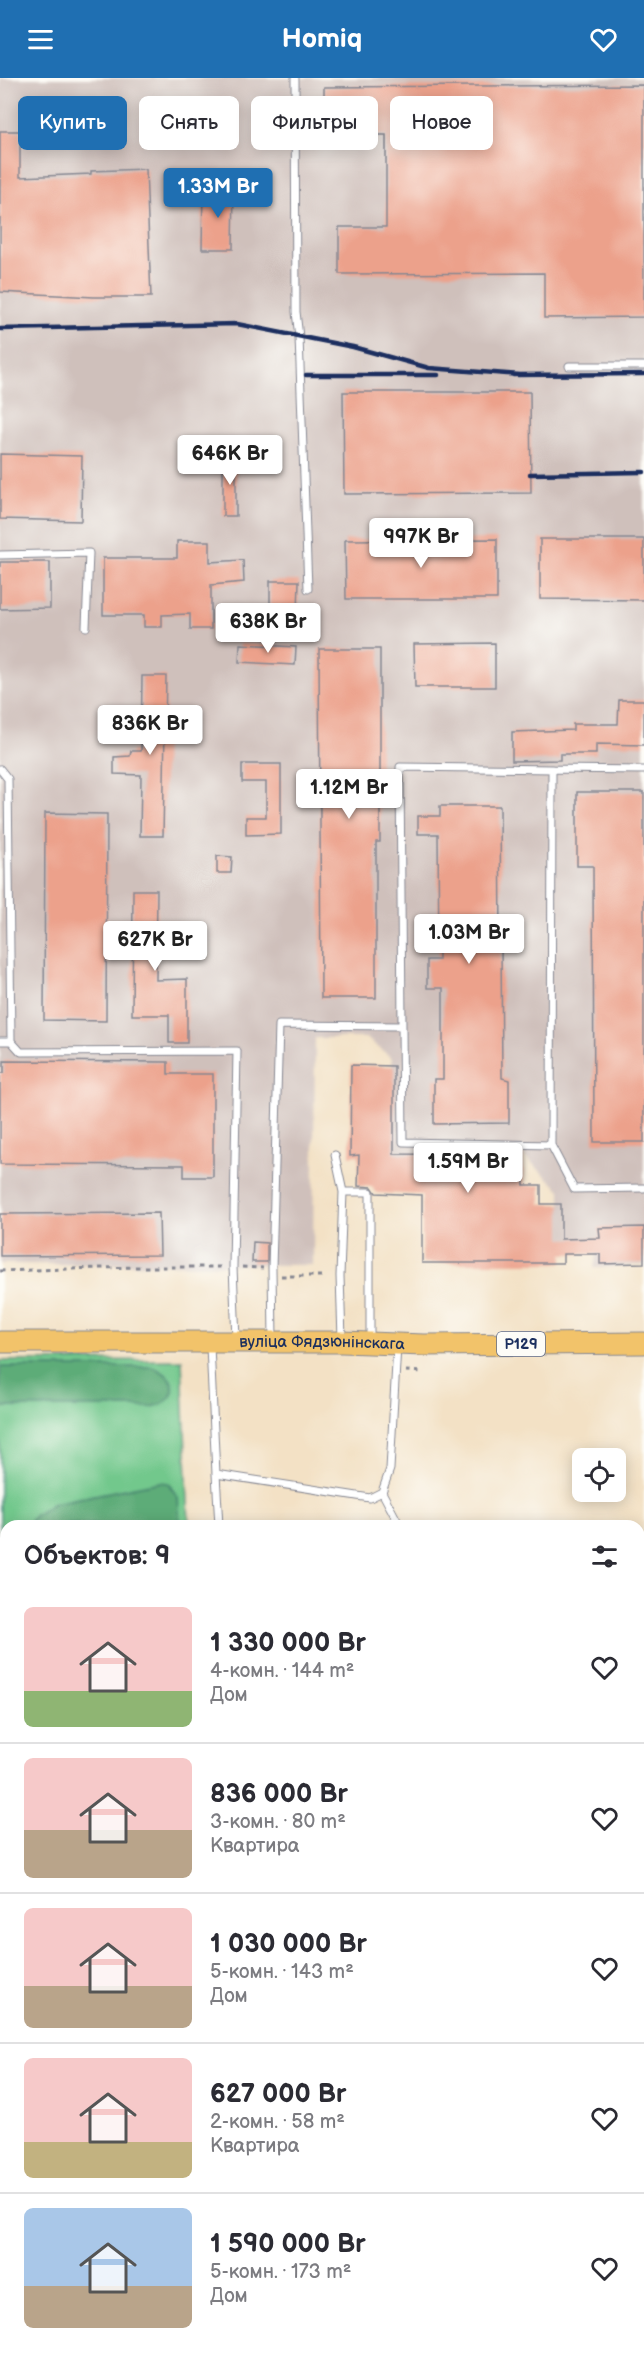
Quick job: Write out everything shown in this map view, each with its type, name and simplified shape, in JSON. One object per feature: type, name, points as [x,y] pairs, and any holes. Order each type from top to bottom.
[{"type":"main road","name":"вуліца Фядзюнінскага","points":[[0,1342],[644,1343]]},
{"type":"lane","points":[[295,78],[297,312],[308,590]]},
{"type":"lane","points":[[569,366],[644,366]]},
{"type":"lane","points":[[0,555],[89,553],[86,627]]},
{"type":"lane","points":[[550,1145],[404,1142],[400,767],[644,770]]},
{"type":"lane","points":[[0,769],[8,778],[11,1041],[21,1052],[237,1050],[233,1267],[236,1343]]},
{"type":"lane","points":[[552,769],[550,1145],[574,1189],[644,1188]]},
{"type":"lane","points":[[273,1342],[272,1268],[279,1025],[402,1026]]},
{"type":"lane","points":[[0,1041],[11,1041]]},
{"type":"lane","points":[[335,1155],[343,1192],[340,1276],[342,1342]]},
{"type":"lane","points":[[343,1192],[370,1192],[370,1342]]},
{"type":"lane","points":[[210,1343],[219,1520]]},
{"type":"lane","points":[[216,1474],[370,1498],[382,1492],[390,1469],[397,1344]]},
{"type":"lane","points":[[382,1492],[397,1520]]},
{"type":"path","points":[[0,1271],[233,1267],[272,1268],[282,1276],[325,1276]]},
{"type":"path","points":[[397,1371],[422,1372]]},
{"type":"shaded area","points":[[0,78],[644,78],[644,1265],[594,1268],[599,1239],[561,1239],[561,1190],[523,1155],[394,1154],[392,1058],[366,1038],[315,1038],[313,1265],[0,1264]]},
{"type":"green space","points":[[182,1360],[189,1520],[0,1520],[0,1361]]},
{"type":"green space","points":[[0,1367],[152,1367],[168,1376],[173,1388],[168,1399],[151,1407],[0,1407]]},
{"type":"green space","points":[[160,1482],[168,1483],[178,1498],[180,1520],[31,1520],[54,1503]]},
{"type":"building","points":[[644,85],[644,317],[544,318],[544,273],[339,274],[339,227],[386,227],[386,135],[378,135],[378,96],[324,96],[324,87]]},
{"type":"building","points":[[0,131],[18,131],[20,177],[146,169],[151,297],[94,297],[0,292]]},
{"type":"building","points":[[203,188],[234,189],[233,249],[202,249]]},
{"type":"building","points":[[343,392],[530,392],[531,493],[344,494]]},
{"type":"building","points":[[0,454],[82,456],[81,521],[0,519]]},
{"type":"building","points":[[223,457],[236,457],[236,516],[223,516]]},
{"type":"building","points":[[497,539],[497,599],[346,599],[345,540]]},
{"type":"building","points":[[540,539],[644,539],[644,600],[540,599]]},
{"type":"building","points":[[177,541],[210,541],[210,562],[243,560],[244,582],[211,585],[211,629],[190,629],[190,614],[162,615],[162,627],[144,627],[144,615],[103,615],[103,558],[177,558]]},
{"type":"building","points":[[0,562],[50,562],[50,608],[0,609]]},
{"type":"building","points":[[270,581],[299,581],[298,612],[270,612]]},
{"type":"building","points":[[495,643],[495,687],[415,687],[414,644]]},
{"type":"building","points":[[240,644],[296,647],[295,665],[239,662]]},
{"type":"building","points":[[319,649],[380,649],[380,842],[376,842],[376,998],[321,998]]},
{"type":"building","points":[[142,676],[166,676],[163,836],[140,836],[141,775],[114,774],[114,757],[130,756],[131,751],[141,751]]},
{"type":"building","points":[[619,700],[644,700],[644,745],[596,744],[596,754],[560,754],[560,760],[512,761],[512,732],[573,730],[573,724],[618,724]]},
{"type":"building","points":[[242,764],[281,764],[281,834],[246,835],[246,817],[266,817],[266,782],[242,782]]},
{"type":"building","points":[[577,792],[644,792],[644,1142],[594,1142],[593,866],[577,866]]},
{"type":"building","points":[[440,806],[500,806],[502,1078],[509,1080],[509,1123],[434,1124],[434,1079],[443,1079],[443,988],[427,988],[427,960],[439,960],[438,834],[418,834],[418,816],[440,816]]},
{"type":"building","points":[[45,813],[107,814],[106,1021],[44,1020]]},
{"type":"building","points":[[217,856],[232,857],[231,873],[217,873]]},
{"type":"building","points":[[133,890],[157,890],[156,980],[187,979],[187,1043],[169,1043],[169,1015],[132,1015]]},
{"type":"building","points":[[4,1061],[168,1062],[168,1074],[213,1074],[213,1177],[184,1177],[184,1165],[0,1164],[0,1073],[4,1073]]},
{"type":"building","points":[[351,1065],[394,1066],[394,1154],[523,1155],[524,1185],[541,1185],[541,1204],[561,1204],[561,1239],[600,1238],[599,1228],[644,1227],[644,1263],[600,1264],[600,1254],[563,1254],[563,1263],[422,1263],[422,1195],[376,1193],[372,1187],[358,1186],[359,1155],[350,1156]]},
{"type":"building","points":[[159,1213],[160,1255],[0,1256],[0,1214]]},
{"type":"building","points":[[253,1242],[267,1243],[267,1262],[252,1262]]},
{"type":"railway","points":[[0,329],[237,324],[353,347],[429,368],[520,375]]},
{"type":"railway","points":[[513,375],[644,374]]},
{"type":"railway","points":[[306,375],[438,375]]},
{"type":"railway","points":[[530,474],[644,472]]}]
